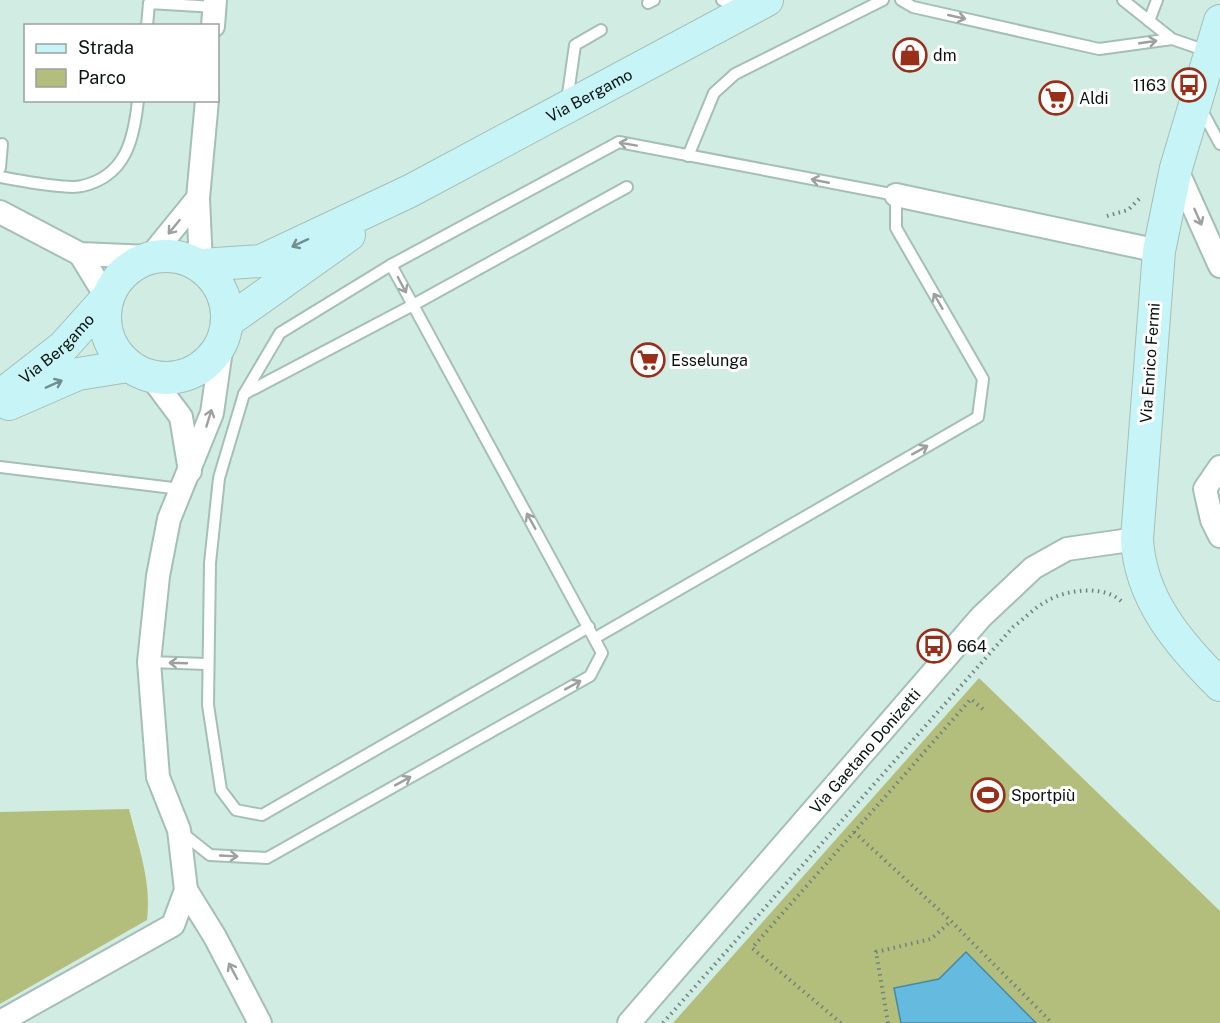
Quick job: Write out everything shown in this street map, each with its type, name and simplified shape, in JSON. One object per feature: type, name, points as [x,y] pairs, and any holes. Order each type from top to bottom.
[{"type":"main road","name":"Via Bergamo","points":[[201,265],[261,261],[410,191],[566,109],[745,4]]},
{"type":"main road","name":"Via Enrico Fermi","points":[[1220,21],[1176,168],[1159,251],[1137,539],[1138,563],[1155,607],[1220,685]]},
{"type":"main road","name":"Via Bergamo","points":[[225,332],[410,191]]},
{"type":"main road","points":[[176,255],[201,265],[216,280],[226,300],[225,332],[205,366],[179,378],[139,372],[115,352],[106,336],[104,317],[107,298],[123,272],[150,257],[176,255]]},
{"type":"main road","name":"Via Bergamo","points":[[0,396],[63,347],[107,298]]},
{"type":"main road","name":"Via Bergamo","points":[[0,408],[78,374],[139,372]]},
{"type":"street","points":[[201,265],[198,198],[207,102]]},
{"type":"street","points":[[1176,168],[1220,266]]},
{"type":"street","points":[[896,195],[1159,251]]},
{"type":"street","points":[[0,213],[80,254],[150,257],[198,198]]},
{"type":"street","points":[[80,254],[107,298]]},
{"type":"street","points":[[225,332],[212,413],[169,519],[158,576],[149,662],[158,777],[179,830],[186,890],[215,937],[260,1023]]},
{"type":"street","points":[[139,372],[181,417],[185,481]]},
{"type":"street","points":[[1220,467],[1205,489],[1212,520],[1220,536]]},
{"type":"street","name":"Via Gaetano Donizetti","points":[[629,1023],[989,608],[1032,567],[1067,549],[1137,539]]},
{"type":"street","points":[[0,1022],[173,925],[186,890]]},
{"type":"lane","points":[[688,156],[714,93],[735,74],[883,0]]},
{"type":"lane","points":[[901,0],[913,7],[1099,49],[1172,39]]},
{"type":"lane","points":[[1123,0],[1172,39],[1210,52]]},
{"type":"lane","points":[[1149,21],[1157,0]]},
{"type":"lane","points":[[147,24],[149,1],[214,11]]},
{"type":"lane","points":[[566,109],[575,45],[601,30]]},
{"type":"lane","points":[[1196,100],[1220,144]]},
{"type":"lane","points":[[0,177],[81,187],[98,180],[116,168],[129,150],[138,102]]},
{"type":"lane","points":[[589,627],[262,814],[236,810],[221,790],[208,705],[206,664],[210,563],[219,478],[244,394],[280,333],[392,265],[619,142],[896,195],[896,228],[983,379],[978,417],[596,638]]},
{"type":"lane","points":[[0,168],[2,144]]},
{"type":"lane","points":[[244,394],[413,305],[627,187]]},
{"type":"lane","points":[[179,830],[210,855],[267,858],[590,676],[602,653],[596,638],[392,265]]},
{"type":"lane","points":[[0,467],[185,481]]},
{"type":"lane","points":[[149,662],[206,664]]},
{"type":"path","points":[[1104,216],[1128,210],[1147,190]]},
{"type":"path","points":[[663,1023],[1013,627],[1047,600],[1076,591],[1092,590],[1120,599],[1128,608]]},
{"type":"path","points":[[841,1023],[752,948],[971,699],[985,711]]},
{"type":"path","points":[[854,832],[951,921],[1052,1023]]},
{"type":"path","points":[[888,1023],[876,952],[931,939],[951,921]]},
{"type":"green space","name":"Sportpiù","points":[[979,678],[1220,911],[1220,1023],[673,1023]]},
{"type":"green space","points":[[129,809],[146,878],[147,920],[0,1004],[0,812]]},
{"type":"water","points":[[966,952],[1036,1023],[901,1023],[894,988],[939,979]]},
{"type":"place","name":"dm","points":[[910,55]]},
{"type":"place","name":"1163","points":[[1189,85]]},
{"type":"place","name":"Aldi","points":[[1056,98]]},
{"type":"place","name":"Esselunga","points":[[648,360]]},
{"type":"place","name":"664","points":[[934,646]]},
{"type":"place","name":"Sportpiù","points":[[988,795]]}]
